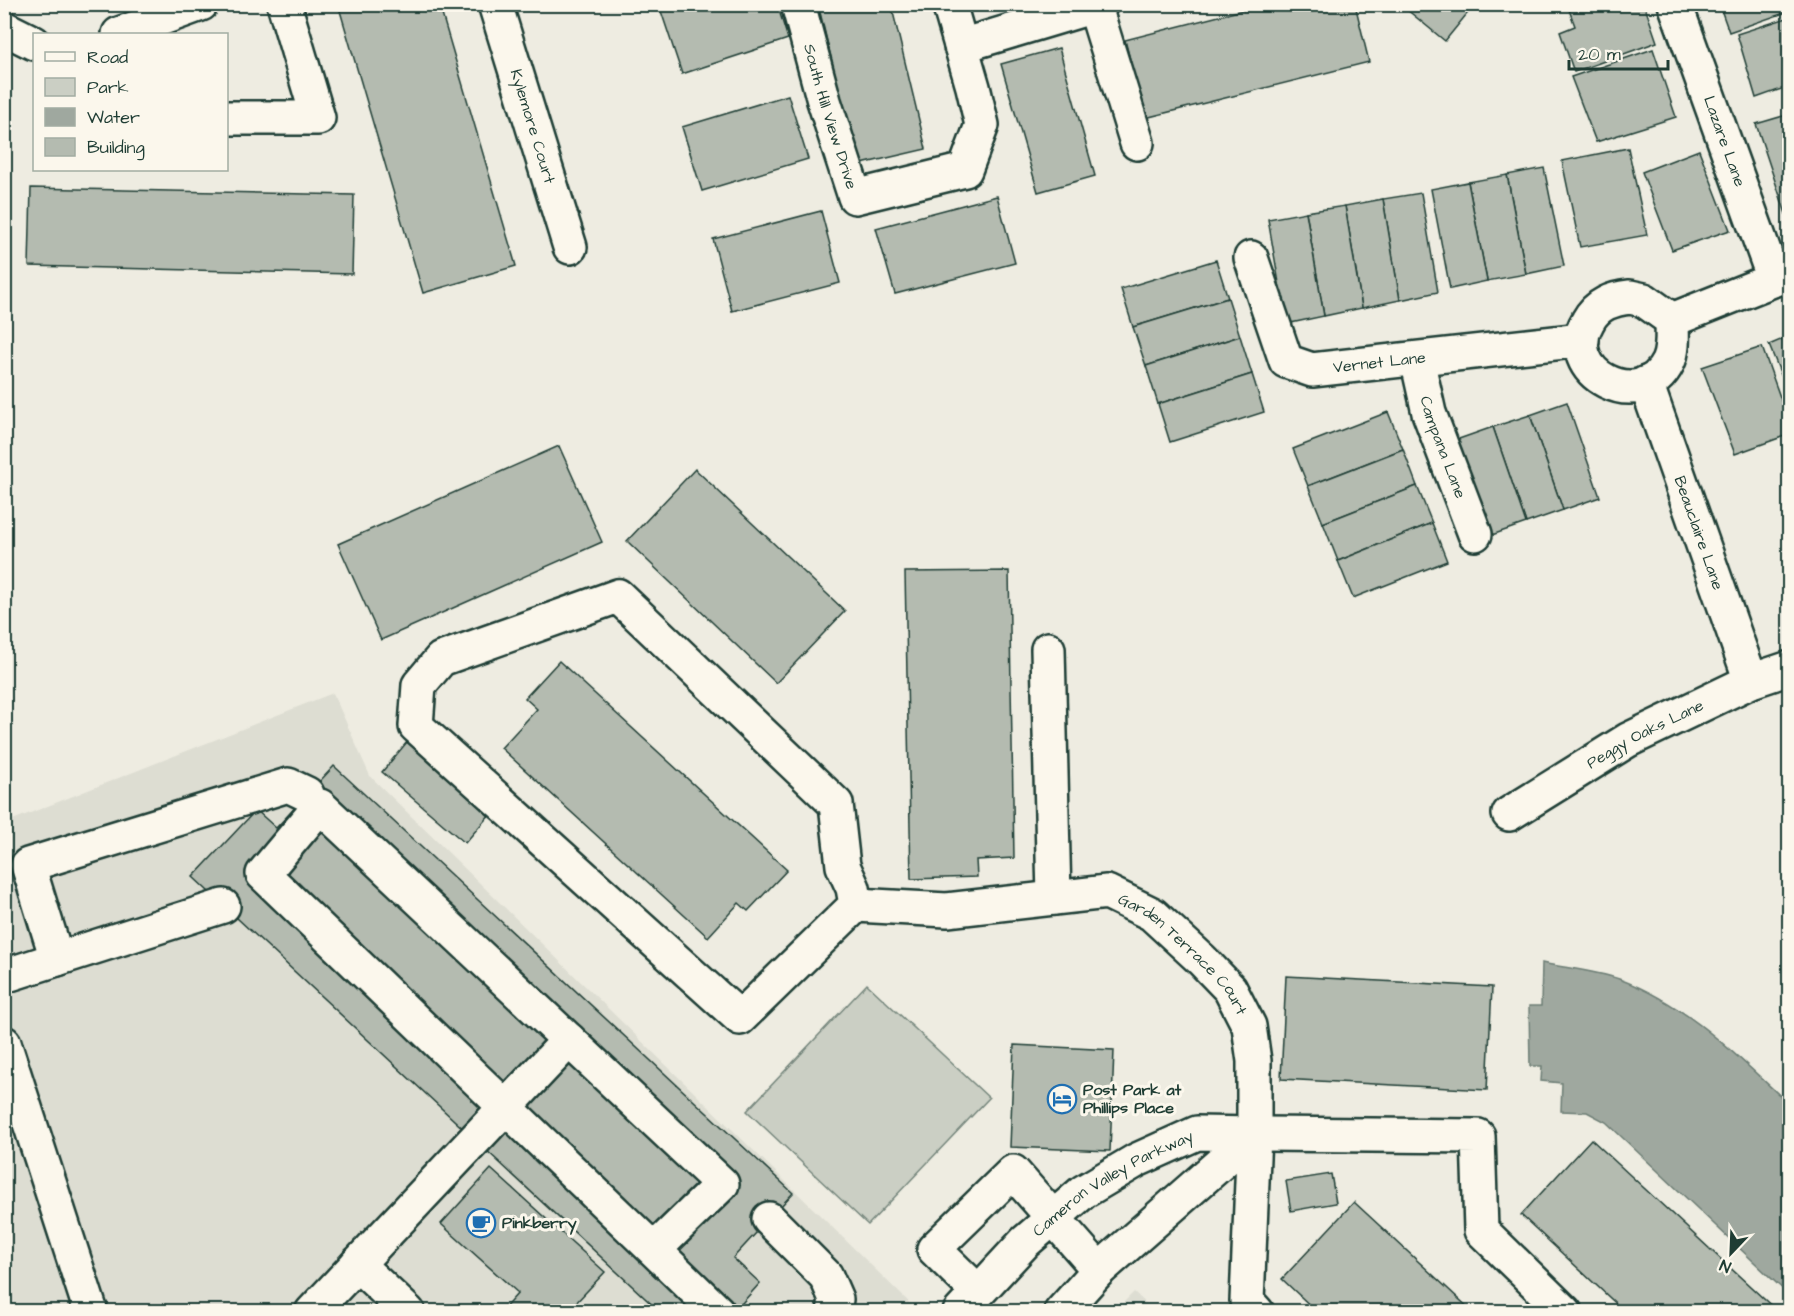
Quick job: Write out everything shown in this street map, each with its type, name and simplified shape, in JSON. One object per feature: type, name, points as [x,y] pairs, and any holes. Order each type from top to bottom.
[{"type":"street","points":[[122,33],[201,4]]},
{"type":"street","points":[[228,118],[318,118],[284,4]]},
{"type":"street","name":"Kylemore Court","points":[[495,4],[570,248]]},
{"type":"street","name":"South Hill View Drive","points":[[798,4],[824,101],[855,197],[965,170],[982,125],[974,87],[949,4]]},
{"type":"street","name":"Lazare Lane","points":[[1675,4],[1782,276]]},
{"type":"street","points":[[961,46],[1096,5],[1137,143]]},
{"type":"street","points":[[4,28],[33,42]]},
{"type":"street","name":"Vernet Lane","points":[[1251,258],[1286,361],[1312,370],[1582,340]]},
{"type":"street","points":[[1672,320],[1782,276]]},
{"type":"street","points":[[1630,297],[1644,300],[1672,320],[1672,347],[1668,362],[1659,374],[1646,383],[1632,387],[1616,386],[1601,380],[1590,369],[1584,355],[1582,340],[1585,326],[1592,313],[1603,304],[1616,298],[1630,297]]},
{"type":"street","name":"Campana Lane","points":[[1416,358],[1429,413],[1475,534]]},
{"type":"street","name":"Beauclaire Lane","points":[[1646,383],[1751,681]]},
{"type":"street","points":[[618,596],[836,804],[843,866],[853,888],[856,904],[740,1018],[416,726],[419,685],[441,659],[618,596]]},
{"type":"street","points":[[1048,649],[1054,898]]},
{"type":"street","name":"Peggy Oaks Lane","points":[[1509,814],[1628,740],[1751,681],[1790,668]]},
{"type":"street","points":[[57,959],[28,865],[288,785],[308,794]]},
{"type":"street","points":[[654,1250],[722,1184],[320,806],[263,874],[654,1250],[718,1311]]},
{"type":"street","name":"Garden Terrace Court","points":[[856,904],[947,910],[1107,892],[1152,914],[1230,989],[1249,1026],[1254,1061],[1254,1134],[1246,1301],[1257,1311]]},
{"type":"street","points":[[4,976],[223,906]]},
{"type":"street","points":[[312,1311],[568,1040]]},
{"type":"street","points":[[4,1043],[91,1311]]},
{"type":"street","name":"Cameron Valley Parkway","points":[[969,1302],[1025,1242],[1083,1192],[1128,1166],[1197,1133],[1478,1136],[1481,1230],[1565,1311]]},
{"type":"street","points":[[1061,1311],[1099,1270],[1254,1134]]},
{"type":"street","points":[[969,1302],[934,1250],[1013,1172],[1099,1270]]},
{"type":"street","points":[[769,1219],[826,1276],[836,1299],[834,1311]]},
{"type":"street","points":[[357,1264],[408,1311]]},
{"type":"shaded area","points":[[333,693],[370,776],[918,1311],[5,1312],[5,823]]},
{"type":"shaded area","points":[[1134,1292],[1154,1311],[1115,1311]]},
{"type":"green space","points":[[867,984],[989,1098],[868,1225],[747,1111]]},
{"type":"water","points":[[1542,963],[1610,976],[1667,1002],[1710,1033],[1789,1104],[1789,1295],[1606,1122],[1587,1112],[1561,1111],[1562,1083],[1541,1081],[1542,1066],[1530,1066],[1529,1006],[1541,1006]]},
{"type":"building","points":[[338,4],[439,4],[516,266],[423,293]]},
{"type":"building","points":[[777,4],[788,39],[682,74],[659,5]]},
{"type":"building","points":[[818,4],[891,4],[926,149],[857,165]]},
{"type":"building","points":[[1266,4],[1355,4],[1369,62],[1145,118],[1125,40]]},
{"type":"building","points":[[1400,4],[1475,4],[1445,41]]},
{"type":"building","points":[[1574,4],[1644,4],[1657,42],[1574,72],[1560,32],[1575,26],[1568,7]]},
{"type":"building","points":[[1719,4],[1790,4],[1790,11],[1729,32]]},
{"type":"building","points":[[1790,17],[1790,86],[1756,98],[1737,34]]},
{"type":"building","points":[[1059,48],[1095,176],[1038,192],[1001,64]]},
{"type":"building","points":[[1653,49],[1676,117],[1596,142],[1571,77]]},
{"type":"building","points":[[788,95],[808,159],[702,191],[682,127]]},
{"type":"building","points":[[1790,114],[1790,212],[1786,214],[1756,124]]},
{"type":"building","points":[[1628,148],[1647,235],[1580,247],[1562,161]]},
{"type":"building","points":[[1699,150],[1730,230],[1672,250],[1642,172]]},
{"type":"building","points":[[1544,168],[1564,266],[1526,274],[1507,175]]},
{"type":"building","points":[[1507,175],[1526,274],[1487,281],[1468,182]]},
{"type":"building","points":[[1468,182],[1487,281],[1450,289],[1431,189]]},
{"type":"building","points":[[31,188],[354,195],[352,274],[29,266]]},
{"type":"building","points":[[1421,193],[1438,292],[1400,300],[1383,199]]},
{"type":"building","points":[[997,196],[1015,263],[895,294],[876,228]]},
{"type":"building","points":[[1383,199],[1400,300],[1362,308],[1345,206]]},
{"type":"building","points":[[1345,206],[1362,308],[1324,316],[1306,212]]},
{"type":"building","points":[[821,211],[840,283],[732,311],[713,239]]},
{"type":"building","points":[[1306,212],[1324,316],[1286,324],[1268,219]]},
{"type":"building","points":[[1216,260],[1228,298],[1133,327],[1121,289]]},
{"type":"building","points":[[1228,298],[1240,336],[1146,366],[1133,327]]},
{"type":"building","points":[[1240,336],[1252,374],[1158,404],[1146,366]]},
{"type":"building","points":[[1790,336],[1790,397],[1769,345]]},
{"type":"building","points":[[1762,347],[1790,425],[1790,434],[1735,454],[1702,367]]},
{"type":"building","points":[[1252,374],[1264,412],[1170,442],[1158,404]]},
{"type":"building","points":[[1567,402],[1600,497],[1563,510],[1530,415]]},
{"type":"building","points":[[1388,412],[1403,449],[1308,486],[1293,449]]},
{"type":"building","points":[[1530,415],[1563,510],[1526,523],[1493,427]]},
{"type":"building","points":[[1493,427],[1526,523],[1489,536],[1456,440]]},
{"type":"building","points":[[559,446],[602,542],[381,640],[338,544]]},
{"type":"building","points":[[1403,449],[1417,486],[1323,523],[1308,486]]},
{"type":"building","points":[[695,469],[845,611],[776,683],[627,541]]},
{"type":"building","points":[[1417,486],[1432,523],[1338,561],[1323,523]]},
{"type":"building","points":[[1432,523],[1447,561],[1353,598],[1338,561]]},
{"type":"building","points":[[1009,571],[1014,858],[976,860],[977,877],[911,879],[905,572]]},
{"type":"building","points":[[559,661],[787,870],[748,911],[739,903],[708,937],[501,748],[537,709],[525,698]]},
{"type":"building","points":[[407,742],[491,813],[465,843],[382,772]]},
{"type":"building","points":[[334,766],[793,1193],[733,1258],[760,1283],[734,1312],[660,1312],[193,877],[256,810],[276,828]]},
{"type":"building","points":[[1286,976],[1492,987],[1487,1090],[1281,1079]]},
{"type":"building","name":"Post Park at Phillips Place","points":[[1014,1045],[1114,1050],[1110,1151],[1010,1147]]},
{"type":"building","points":[[1591,1139],[1778,1312],[1625,1312],[1521,1215]]},
{"type":"building","points":[[491,1169],[605,1272],[571,1308],[574,1312],[501,1312],[518,1293],[441,1224]]},
{"type":"building","points":[[1331,1174],[1336,1203],[1291,1211],[1286,1181]]},
{"type":"building","points":[[1354,1202],[1473,1312],[1317,1312],[1282,1279]]},
{"type":"place","name":"Post Park at Phillips Place","points":[[1062,1099]]},
{"type":"place","name":"Pinkberry","points":[[481,1223]]}]
